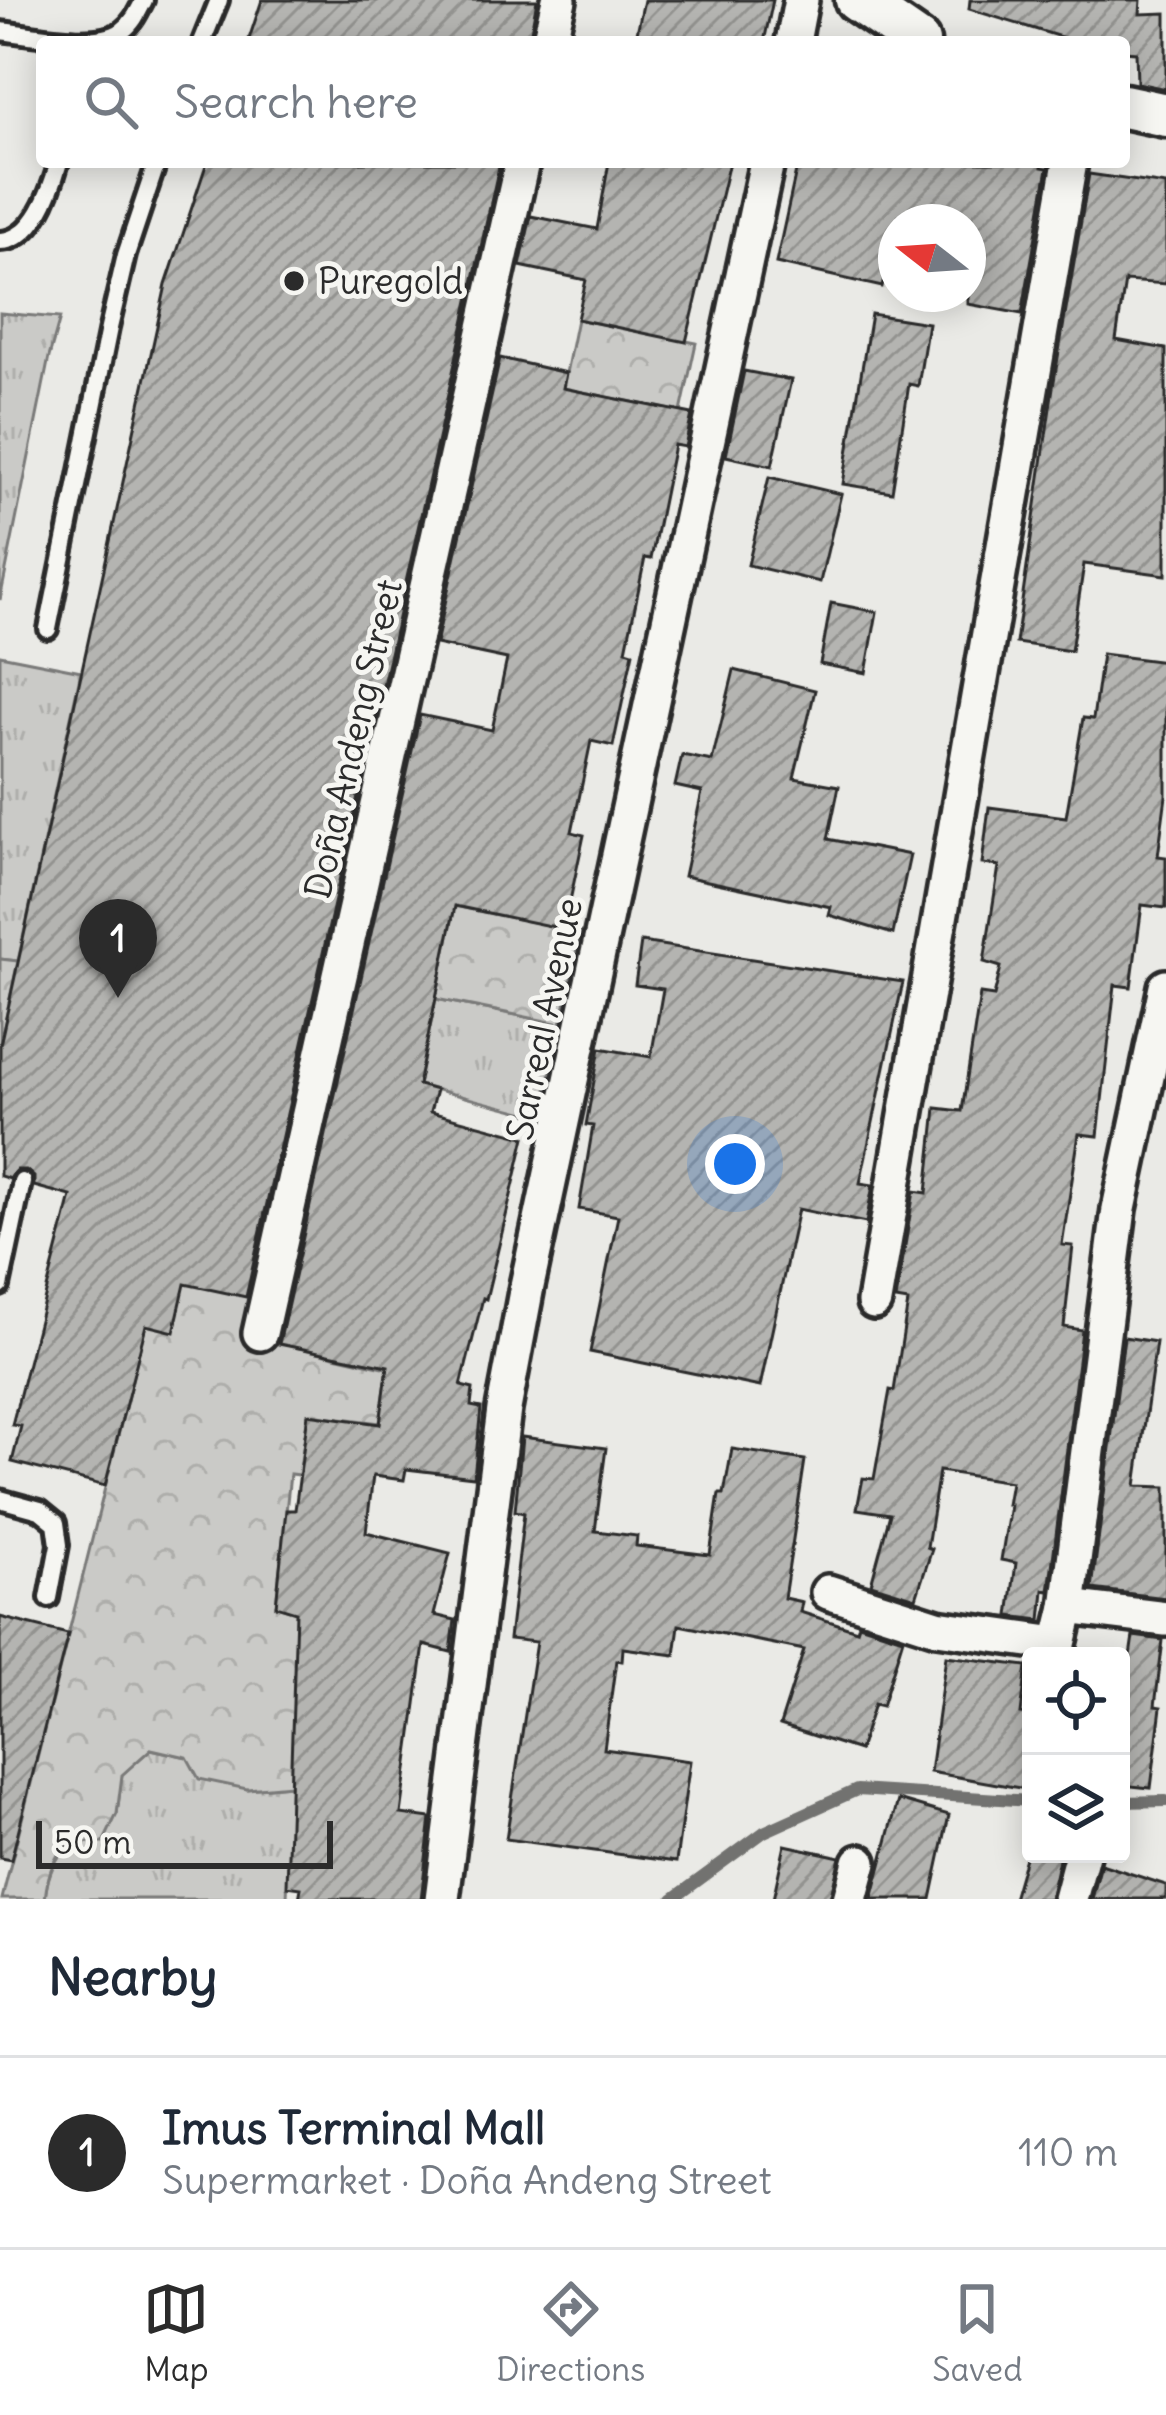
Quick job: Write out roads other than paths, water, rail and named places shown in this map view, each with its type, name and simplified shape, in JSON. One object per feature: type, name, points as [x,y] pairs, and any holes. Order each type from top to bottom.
[{"type":"street","points":[[550,36],[559,0]]},
{"type":"street","points":[[794,36],[802,0]]},
{"type":"street","points":[[857,0],[909,36]]},
{"type":"street","points":[[1130,107],[1166,115]]},
{"type":"street","name":"Doña Andeng Street","points":[[260,1333],[521,168]]},
{"type":"street","name":"Sarreal Avenue","points":[[442,1899],[504,1408],[766,168]]},
{"type":"street","points":[[874,1301],[1069,168]]},
{"type":"street","points":[[1058,1647],[1068,1607],[1119,1209],[1162,1037],[1166,987]]},
{"type":"street","points":[[828,1592],[938,1627],[1041,1647]]},
{"type":"street","points":[[1068,1607],[1166,1619]]},
{"type":"street","points":[[850,1899],[860,1862]]},
{"type":"street","points":[[1070,1899],[1080,1863]]},
{"type":"lane","points":[[114,36],[127,28],[144,0]]},
{"type":"lane","points":[[204,36],[219,0]]},
{"type":"lane","points":[[0,31],[46,36]]},
{"type":"lane","points":[[0,241],[16,238],[36,216],[57,168]]},
{"type":"lane","points":[[48,629],[109,328],[126,255],[155,168]]},
{"type":"lane","points":[[0,1286],[22,1182]]},
{"type":"lane","points":[[0,1499],[40,1510],[56,1523],[59,1545],[49,1598]]},
{"type":"waterway","points":[[673,1899],[764,1832],[857,1790],[1022,1800]]},
{"type":"waterway","points":[[1130,1802],[1166,1801]]},
{"type":"place","name":"Puregold","points":[[294,281]]},
{"type":"place","name":"Imus Terminal Mall","points":[[118,998]]}]
